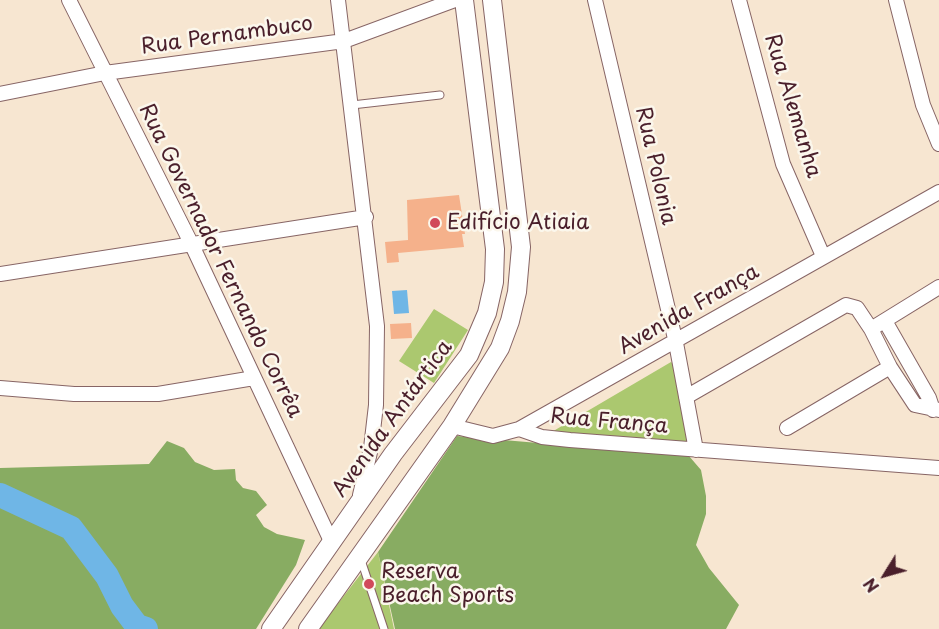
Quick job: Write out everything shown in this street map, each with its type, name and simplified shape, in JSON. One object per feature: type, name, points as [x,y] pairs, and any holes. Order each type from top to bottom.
[{"type":"main road","name":"Avenida Antártica","points":[[271,629],[331,541],[469,355],[487,313],[494,282],[495,249],[464,0]]},
{"type":"main road","points":[[308,629],[452,426],[500,348],[510,321],[521,248],[492,0]]},
{"type":"main road","points":[[425,413],[452,426]]},
{"type":"street","name":"Rua Governador Fernando Corrêa","points":[[69,0],[191,243],[331,541]]},
{"type":"street","points":[[338,0],[366,217],[377,326],[377,367],[371,448],[357,507]]},
{"type":"street","name":"Rua Pernambuco","points":[[0,94],[105,73],[344,41],[455,0]]},
{"type":"street","name":"Rua Polonia","points":[[594,0],[676,343]]},
{"type":"street","name":"Rua Alemanha","points":[[739,0],[783,164],[823,256]]},
{"type":"street","points":[[896,0],[923,105],[939,144]]},
{"type":"street","name":"Avenida França","points":[[452,426],[492,435],[519,429],[676,343],[823,256],[939,192]]},
{"type":"street","points":[[0,274],[366,217]]},
{"type":"street","points":[[871,329],[939,287]]},
{"type":"street","points":[[686,397],[846,305],[857,308],[871,329],[890,367],[915,405],[936,410]]},
{"type":"street","points":[[885,321],[936,410]]},
{"type":"street","points":[[676,343],[696,450]]},
{"type":"street","points":[[787,428],[890,367]]},
{"type":"street","points":[[0,388],[74,394],[158,394],[254,378]]},
{"type":"street","name":"Rua França","points":[[519,429],[542,437],[939,468]]},
{"type":"lane","points":[[352,105],[440,95]]},
{"type":"lane","points":[[360,558],[384,629]]},
{"type":"green space","points":[[434,309],[468,330],[434,383],[399,361]]},
{"type":"green space","points":[[671,362],[676,367],[689,442],[681,445],[550,433]]},
{"type":"green space","points":[[457,436],[689,456],[701,470],[706,496],[706,514],[696,545],[709,568],[739,605],[726,629],[395,629],[378,552]]},
{"type":"green space","points":[[167,441],[184,448],[195,462],[214,470],[235,469],[236,480],[243,488],[256,491],[267,505],[256,515],[264,527],[277,534],[305,540],[296,565],[256,629],[0,629],[0,468],[149,464]]},
{"type":"green space","name":"Reserva Beach Sports","points":[[378,552],[394,629],[318,629]]},
{"type":"water","points":[[407,290],[409,313],[394,314],[392,291]]},
{"type":"building","name":"Edifício Atiaia","points":[[459,195],[465,234],[462,234],[464,247],[398,253],[399,262],[387,263],[385,242],[408,240],[407,200]]},
{"type":"building","points":[[411,323],[412,338],[391,339],[390,324]]},
{"type":"waterway","points":[[0,495],[71,528],[107,576],[122,606],[137,626],[146,629]]},
{"type":"place","name":"Edifício Atiaia","points":[[435,223]]},
{"type":"place","name":"Reserva Beach Sports","points":[[369,584]]}]
